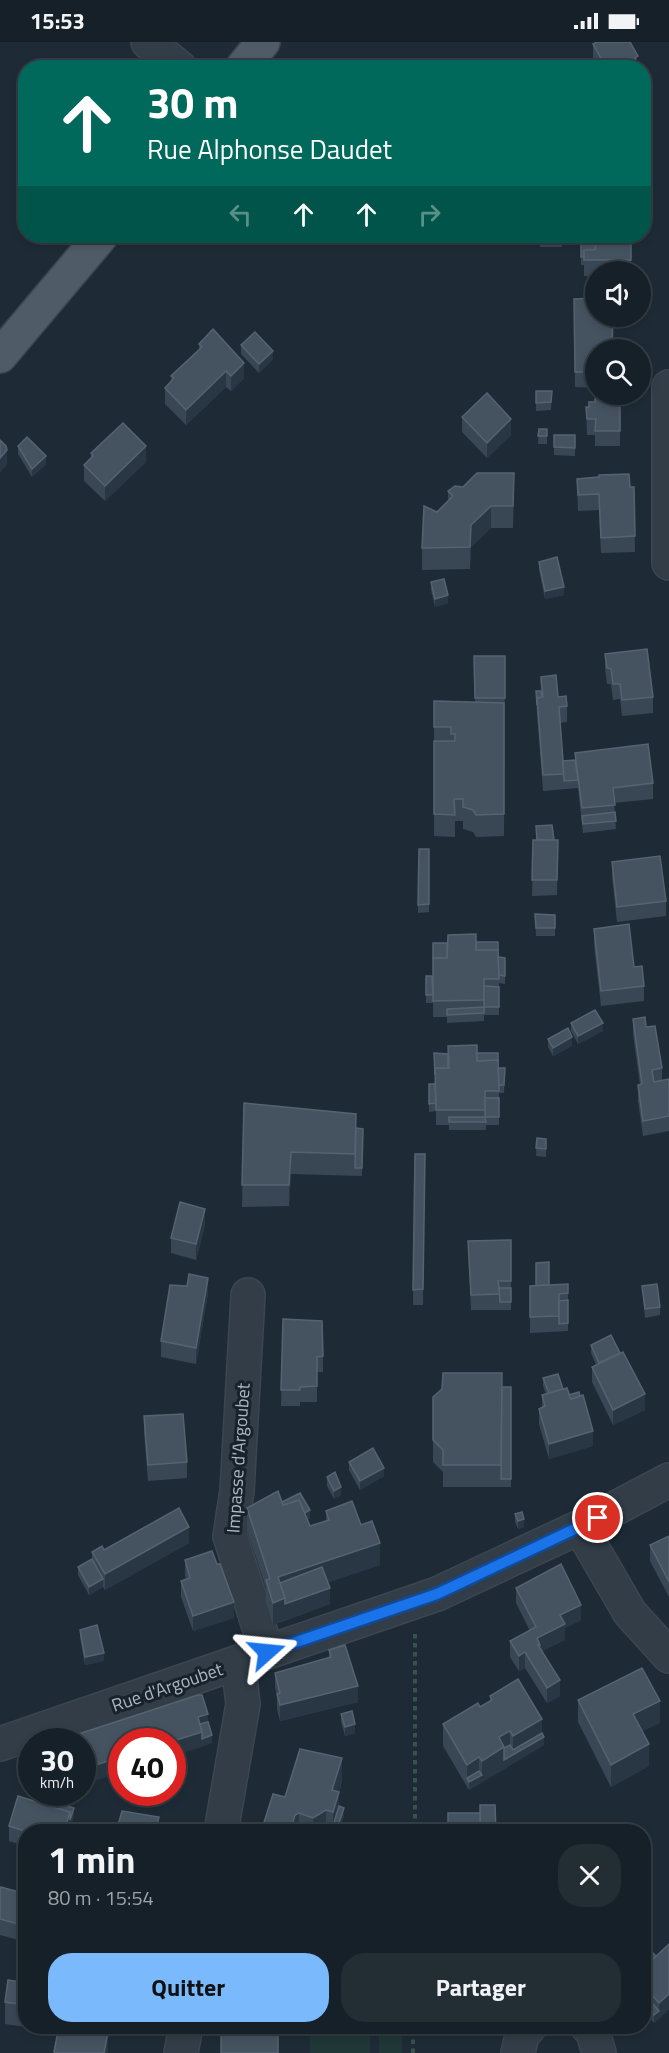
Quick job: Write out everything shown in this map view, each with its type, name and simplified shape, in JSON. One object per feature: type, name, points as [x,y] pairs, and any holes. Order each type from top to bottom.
[{"type":"main road","points":[[248,60],[263,42]]},
{"type":"main road","points":[[0,356],[95,243]]},
{"type":"street","points":[[148,42],[170,60]]},
{"type":"street","points":[[669,387],[669,563]]},
{"type":"street","name":"Impasse d'Argoubet","points":[[222,1824],[252,1657],[230,1536],[237,1491],[248,1295]]},
{"type":"street","name":"Rue d'Argoubet","points":[[0,1744],[252,1657],[408,1617],[437,1594],[580,1527],[669,1480]]},
{"type":"street","points":[[580,1527],[630,1613],[669,1656]]},
{"type":"street","points":[[181,2053],[185,2034]]},
{"type":"street","points":[[518,2053],[523,2034]]},
{"type":"street","points":[[594,2034],[599,2053]]},
{"type":"path","points":[[408,1617],[415,1824]]},
{"type":"path","points":[[413,2034],[413,2053]]},
{"type":"green space","points":[[310,2034],[370,2034],[370,2053],[310,2053]]},
{"type":"green space","points":[[379,2034],[402,2034],[402,2053],[379,2053]]},
{"type":"building","points":[[630,42],[638,56],[636,60],[602,60],[593,44]]},
{"type":"building","points":[[581,243],[596,243],[595,250],[584,250],[584,257],[581,257]]},
{"type":"building","points":[[596,243],[631,243],[631,260],[584,260],[584,250],[595,250]]},
{"type":"building","points":[[585,298],[585,327],[613,327],[612,339],[585,339],[585,372],[575,372],[574,299]]},
{"type":"building","points":[[213,329],[244,363],[231,376],[226,371],[186,410],[165,388],[174,378],[171,376],[202,347],[199,344]]},
{"type":"building","points":[[255,332],[273,351],[259,364],[241,345]]},
{"type":"building","points":[[536,391],[552,391],[551,402],[536,403]]},
{"type":"building","points":[[487,393],[511,419],[487,443],[462,417]]},
{"type":"building","points":[[589,405],[620,405],[620,431],[595,431],[596,419],[587,419],[586,407]]},
{"type":"building","points":[[123,423],[146,446],[105,486],[84,465],[93,456],[91,453]]},
{"type":"building","points":[[539,429],[547,429],[547,436],[538,436]]},
{"type":"building","points":[[554,435],[575,435],[575,448],[554,447]]},
{"type":"building","points":[[27,437],[46,456],[32,469],[18,446]]},
{"type":"building","points":[[0,440],[7,450],[0,458]]},
{"type":"building","points":[[477,473],[514,473],[513,506],[491,506],[471,525],[470,547],[422,548],[424,506],[437,512],[453,496],[448,491],[455,486],[463,487]]},
{"type":"building","points":[[629,474],[630,487],[634,487],[635,536],[601,538],[599,494],[578,495],[577,479],[599,477],[599,475]]},
{"type":"building","points":[[557,557],[564,587],[545,591],[539,562]]},
{"type":"building","points":[[444,579],[448,595],[435,599],[431,582]]},
{"type":"building","points":[[647,649],[653,697],[622,700],[620,684],[613,684],[611,669],[607,668],[605,654]]},
{"type":"building","points":[[474,656],[505,656],[505,698],[475,698]]},
{"type":"building","points":[[556,675],[558,697],[566,696],[567,706],[559,707],[564,774],[543,775],[537,698],[543,697],[541,677]]},
{"type":"building","points":[[536,691],[541,691],[542,697],[537,698],[537,705]]},
{"type":"building","points":[[434,701],[504,703],[504,814],[476,815],[473,810],[463,807],[463,799],[454,799],[455,815],[434,814],[434,741],[455,741],[455,734],[451,734],[451,727],[434,727]]},
{"type":"building","points":[[648,744],[653,783],[613,788],[615,805],[582,808],[575,753]]},
{"type":"building","points":[[575,760],[578,780],[564,781],[563,761]]},
{"type":"building","points":[[615,812],[616,821],[583,824],[582,816]]},
{"type":"building","points":[[552,825],[554,840],[537,840],[536,826]]},
{"type":"building","points":[[533,840],[558,840],[557,880],[532,880]]},
{"type":"building","points":[[419,849],[429,849],[429,904],[418,905]]},
{"type":"building","points":[[660,856],[666,901],[617,907],[612,862]]},
{"type":"building","points":[[535,914],[555,915],[555,928],[536,928]]},
{"type":"building","points":[[629,924],[634,967],[642,966],[644,986],[601,991],[594,929]]},
{"type":"building","points":[[476,934],[476,950],[498,949],[499,979],[484,979],[484,1000],[433,1001],[433,958],[447,958],[448,935]]},
{"type":"building","points":[[476,942],[498,942],[498,950],[476,950]]},
{"type":"building","points":[[433,943],[447,943],[447,958],[433,958]]},
{"type":"building","points":[[498,957],[505,958],[505,976],[499,975]]},
{"type":"building","points":[[426,976],[432,976],[433,995],[426,995]]},
{"type":"building","points":[[484,986],[499,987],[499,1007],[484,1007]]},
{"type":"building","points":[[484,1007],[484,1013],[447,1015],[447,1009]]},
{"type":"building","points":[[595,1010],[603,1023],[578,1036],[571,1023]]},
{"type":"building","points":[[645,1017],[646,1027],[655,1026],[662,1068],[652,1070],[654,1082],[669,1079],[669,1116],[643,1121],[638,1085],[642,1084],[633,1019]]},
{"type":"building","points":[[568,1028],[572,1037],[553,1048],[548,1039]]},
{"type":"building","points":[[477,1045],[477,1061],[498,1060],[499,1091],[485,1091],[485,1110],[436,1110],[435,1068],[449,1068],[448,1046]]},
{"type":"building","points":[[434,1053],[448,1054],[448,1068],[435,1068],[435,1075]]},
{"type":"building","points":[[477,1053],[498,1053],[498,1060],[477,1061]]},
{"type":"building","points":[[498,1068],[505,1068],[504,1085],[499,1085]]},
{"type":"building","points":[[429,1084],[435,1084],[436,1103],[429,1104]]},
{"type":"building","points":[[485,1098],[499,1098],[499,1117],[485,1117]]},
{"type":"building","points":[[244,1103],[356,1114],[355,1154],[291,1152],[289,1185],[242,1185]]},
{"type":"building","points":[[449,1117],[485,1117],[486,1122],[449,1122]]},
{"type":"building","points":[[356,1128],[363,1129],[362,1168],[355,1168]]},
{"type":"building","points":[[537,1138],[546,1139],[546,1149],[536,1148]]},
{"type":"building","points":[[415,1154],[425,1154],[423,1289],[413,1290]]},
{"type":"building","points":[[180,1202],[205,1209],[196,1244],[171,1238]]},
{"type":"building","points":[[511,1240],[511,1281],[498,1281],[500,1294],[471,1295],[468,1241]]},
{"type":"building","points":[[549,1262],[549,1285],[536,1286],[536,1263]]},
{"type":"building","points":[[189,1274],[208,1278],[196,1348],[161,1341],[170,1285],[187,1286]]},
{"type":"building","points":[[568,1284],[568,1293],[559,1294],[559,1316],[530,1317],[530,1286]]},
{"type":"building","points":[[657,1284],[660,1307],[645,1309],[642,1286]]},
{"type":"building","points":[[499,1288],[511,1288],[511,1302],[500,1302]]},
{"type":"building","points":[[568,1300],[568,1323],[559,1324],[559,1301]]},
{"type":"building","points":[[283,1319],[322,1321],[323,1356],[317,1357],[317,1386],[300,1387],[300,1390],[281,1390]]},
{"type":"building","points":[[611,1335],[620,1353],[599,1363],[591,1345]]},
{"type":"building","points":[[623,1352],[645,1394],[613,1410],[592,1367]]},
{"type":"building","points":[[443,1373],[502,1373],[501,1465],[443,1465],[443,1450],[433,1440],[433,1397],[442,1389]]},
{"type":"building","points":[[558,1374],[563,1389],[549,1393],[543,1378]]},
{"type":"building","points":[[502,1387],[511,1387],[511,1479],[501,1479]]},
{"type":"building","points":[[567,1388],[571,1399],[583,1395],[593,1431],[549,1444],[539,1409],[545,1406],[542,1395]]},
{"type":"building","points":[[579,1392],[580,1396],[571,1399],[569,1395]]},
{"type":"building","points":[[183,1414],[187,1462],[148,1465],[144,1416]]},
{"type":"building","points":[[373,1448],[384,1468],[360,1481],[349,1462]]},
{"type":"building","points":[[335,1472],[341,1487],[334,1491],[327,1477]]},
{"type":"building","points":[[278,1491],[283,1505],[299,1500],[310,1526],[329,1520],[326,1511],[352,1501],[361,1525],[372,1521],[380,1543],[278,1577],[285,1598],[273,1603],[266,1580],[270,1579],[247,1508]]},
{"type":"building","points":[[300,1493],[310,1510],[305,1513],[299,1500],[283,1505],[282,1502]]},
{"type":"building","points":[[179,1508],[189,1527],[105,1574],[92,1552],[102,1546],[104,1550]]},
{"type":"building","points":[[522,1512],[524,1519],[518,1521],[515,1514]]},
{"type":"building","points":[[669,1536],[669,1582],[650,1545]]},
{"type":"building","points":[[212,1551],[217,1564],[220,1564],[234,1602],[193,1616],[181,1581],[190,1578],[185,1560]]},
{"type":"building","points":[[92,1559],[103,1579],[89,1587],[78,1567]]},
{"type":"building","points":[[561,1564],[581,1605],[560,1615],[565,1624],[537,1638],[540,1645],[538,1645],[560,1680],[547,1688],[525,1652],[519,1656],[510,1641],[536,1627],[516,1588]]},
{"type":"building","points":[[322,1567],[330,1588],[285,1604],[280,1583]]},
{"type":"building","points":[[97,1625],[104,1653],[85,1657],[80,1630]]},
{"type":"building","points":[[345,1645],[358,1686],[280,1705],[277,1694],[280,1693],[275,1673],[331,1657],[329,1650]]},
{"type":"building","points":[[642,1668],[660,1701],[633,1714],[649,1744],[611,1765],[578,1700]]},
{"type":"building","points":[[518,1679],[542,1719],[513,1736],[510,1731],[499,1737],[504,1747],[482,1761],[479,1757],[467,1765],[443,1724],[478,1703],[480,1707],[492,1700],[490,1696]]},
{"type":"building","points":[[198,1695],[202,1695],[208,1714],[198,1717],[202,1732],[186,1737],[186,1728],[108,1728],[108,1761],[96,1765],[96,1728]]},
{"type":"building","points":[[352,1711],[355,1724],[345,1727],[341,1714]]},
{"type":"building","points":[[208,1722],[212,1735],[202,1739],[200,1724]]},
{"type":"building","points":[[542,1733],[544,1737],[504,1760],[504,1748],[510,1745],[513,1750]]},
{"type":"building","points":[[300,1749],[342,1758],[332,1790],[339,1792],[333,1812],[326,1810],[313,1818],[299,1813],[295,1815],[292,1824],[264,1824],[273,1794],[285,1797]]},
{"type":"building","points":[[479,1771],[482,1775],[469,1782],[467,1778]]},
{"type":"building","points":[[18,1796],[18,1806],[50,1806],[70,1812],[66,1824],[18,1824],[18,1829],[9,1826]]},
{"type":"building","points":[[480,1805],[495,1805],[496,1824],[448,1824],[480,1823]]},
{"type":"building","points":[[50,1806],[74,1808],[70,1820],[70,1812]]},
{"type":"building","points":[[339,1806],[344,1808],[339,1824],[334,1824]]},
{"type":"building","points":[[122,1811],[159,1817],[157,1824],[118,1824]]},
{"type":"building","points":[[448,1813],[480,1813],[480,1823],[448,1824]]},
{"type":"building","points":[[1,1887],[18,1892],[18,1924],[0,1919]]},
{"type":"building","points":[[669,1944],[669,1994],[659,2003],[651,1994],[651,1961]]},
{"type":"building","points":[[651,1951],[656,1956],[651,1961]]},
{"type":"building","points":[[8,1980],[18,1982],[18,2004],[5,2002]]},
{"type":"building","points":[[651,2002],[659,2011],[654,2015],[651,2012]]},
{"type":"building","points":[[57,2034],[108,2034],[104,2053],[54,2052]]},
{"type":"building","points":[[221,2034],[278,2034],[278,2053],[221,2053]]},
{"type":"route","points":[[267,1652],[437,1594],[598,1518]]}]
